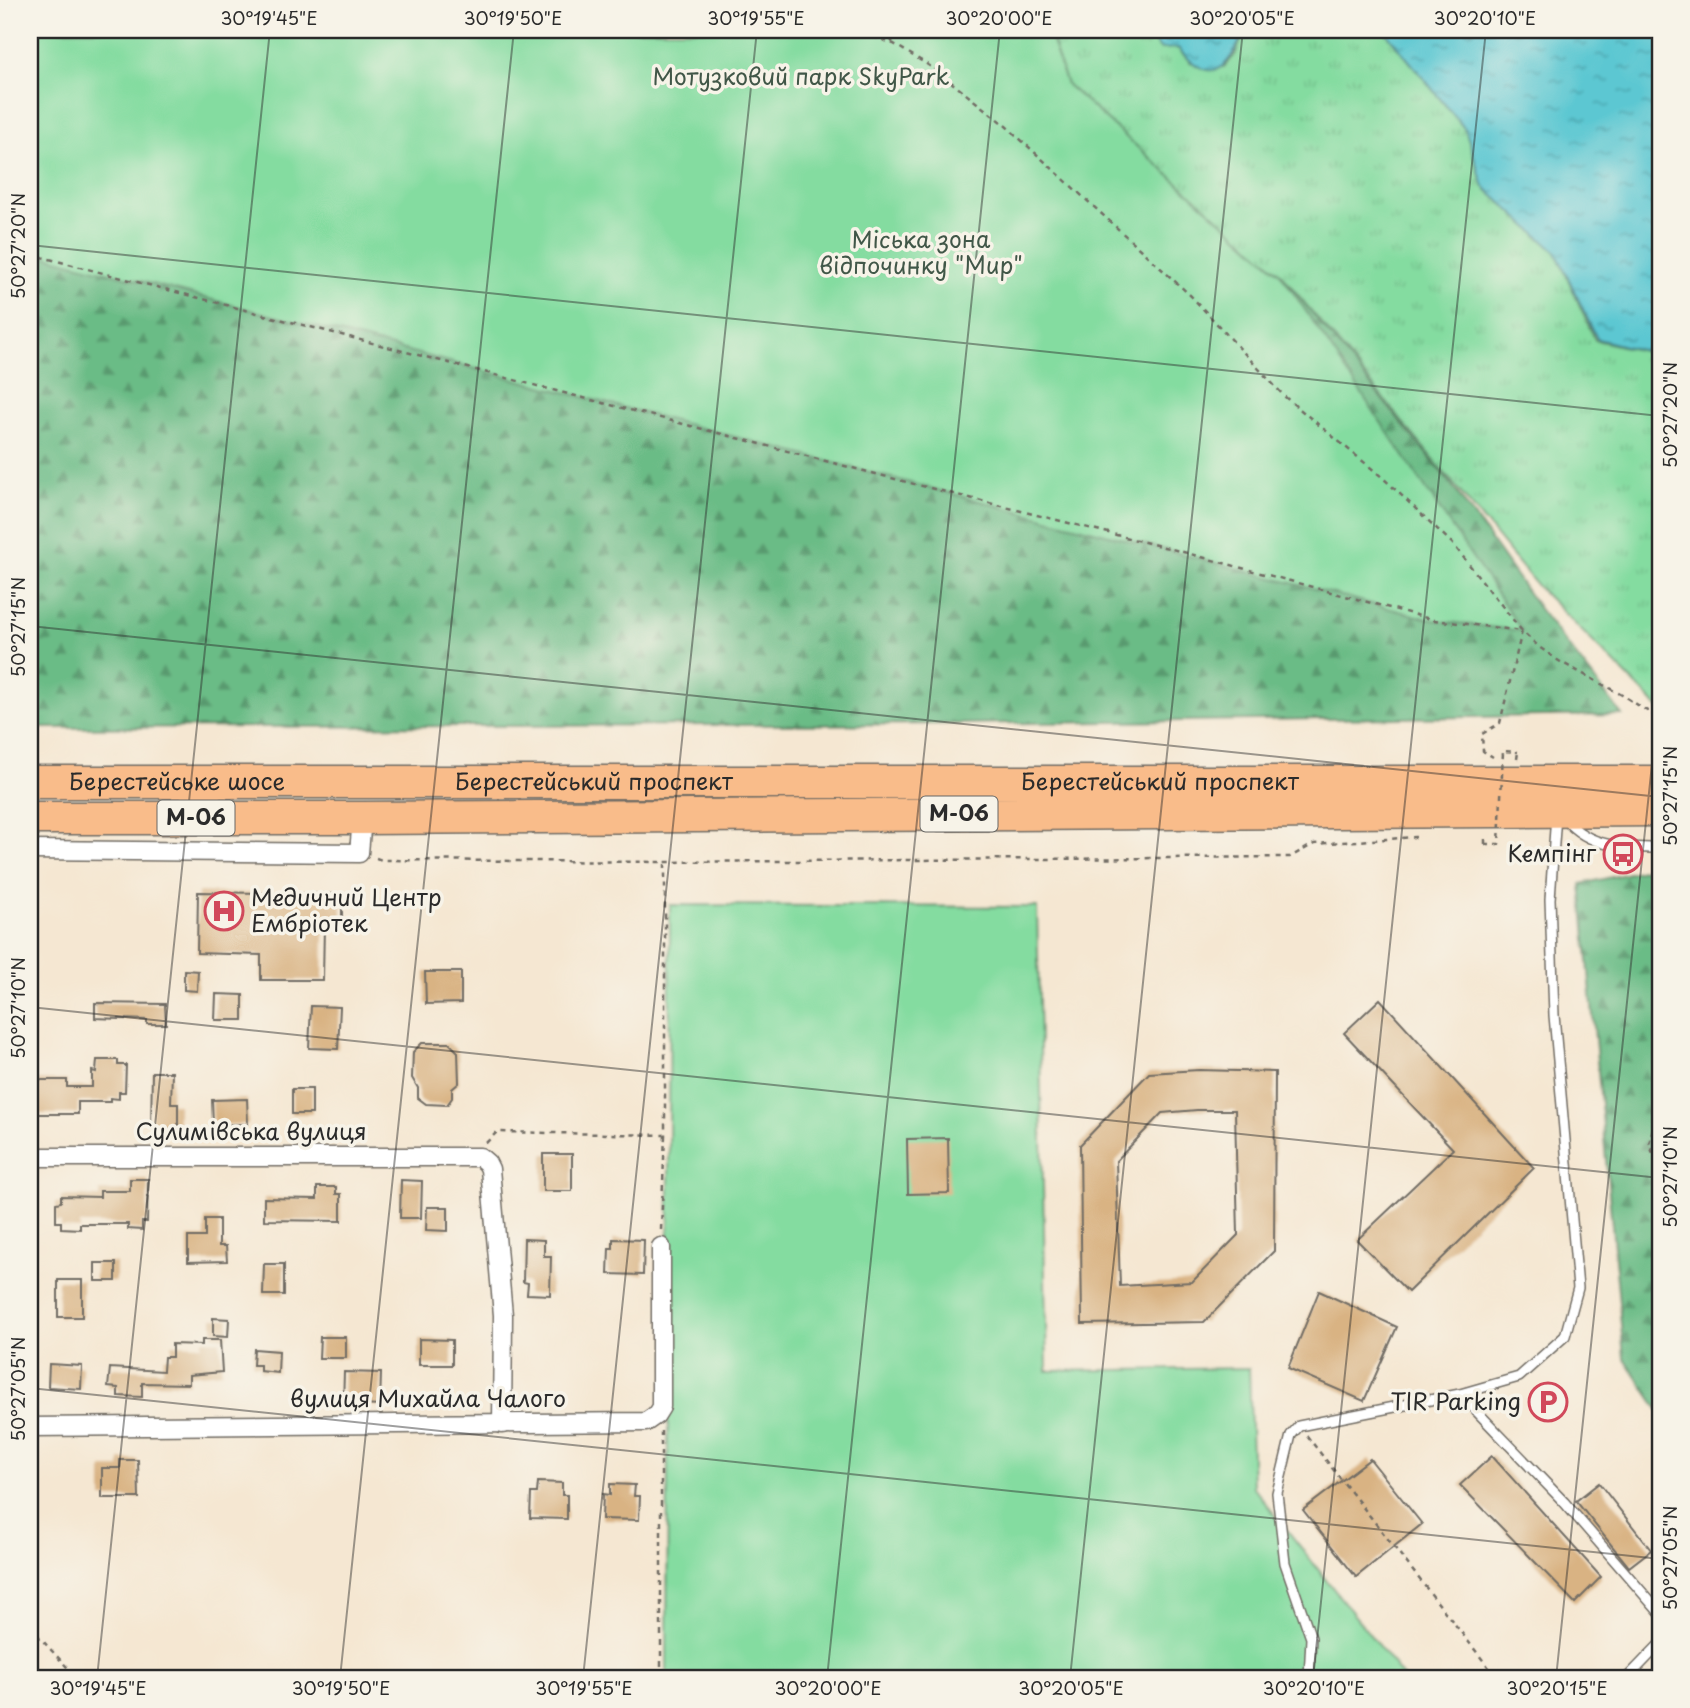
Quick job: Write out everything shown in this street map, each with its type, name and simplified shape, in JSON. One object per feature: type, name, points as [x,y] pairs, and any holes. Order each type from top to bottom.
[{"type":"highway","name":"Берестейське шосе","points":[[30,782],[323,782]]},
{"type":"highway","name":"Берестейський проспект","points":[[323,782],[1660,782]]},
{"type":"highway","name":"Берестейський проспект","points":[[362,818],[1660,810]]},
{"type":"highway","name":"Берестейське шосе","points":[[30,818],[362,818]]},
{"type":"street","points":[[30,850],[359,853],[362,818]]},
{"type":"street","points":[[473,1156],[484,1159],[490,1169],[503,1315],[502,1424]]},
{"type":"street","name":"Сулимівська вулиця","points":[[30,1157],[473,1156]]},
{"type":"street","points":[[661,1247],[661,1407]]},
{"type":"street","name":"вулиця Михайла Чалого","points":[[30,1427],[646,1422],[656,1415],[661,1407]]},
{"type":"lane","points":[[1557,810],[1575,831],[1600,843],[1624,848],[1660,848]]},
{"type":"lane","points":[[1309,1678],[1311,1638],[1285,1563],[1277,1493],[1290,1435],[1299,1426],[1460,1394],[1519,1377],[1564,1336],[1578,1288],[1554,1015],[1550,899],[1557,810]]},
{"type":"lane","points":[[1460,1394],[1564,1503],[1660,1613]]},
{"type":"lane","points":[[1627,1678],[1660,1644]]},
{"type":"path","points":[[854,30],[894,44],[936,70],[1006,126],[1181,287],[1285,397],[1382,477],[1452,543],[1522,631],[1559,662],[1622,695],[1660,719]]},
{"type":"path","points":[[884,30],[894,44]]},
{"type":"path","points":[[30,254],[1172,549],[1433,620],[1522,631]]},
{"type":"path","points":[[1492,757],[1483,751],[1482,734],[1500,723],[1522,631]]},
{"type":"path","points":[[1486,832],[1485,844],[1499,844],[1503,751],[1518,752],[1517,759]]},
{"type":"path","points":[[359,853],[382,860],[665,862],[1290,857],[1314,844],[1420,837]]},
{"type":"path","points":[[661,1247],[665,1135],[665,862]]},
{"type":"path","points":[[1660,1100],[1649,1144],[1660,1169]]},
{"type":"path","points":[[473,1156],[497,1132],[665,1135]]},
{"type":"path","points":[[661,1407],[662,1678]]},
{"type":"path","points":[[1299,1426],[1497,1678]]},
{"type":"path","points":[[30,1627],[78,1678]]},
{"type":"green space","name":"Мотузковий парк SkyPark","points":[[30,30],[1048,30],[1067,85],[1280,273],[1451,484],[1540,610],[1622,715],[952,724],[30,728]]},
{"type":"green space","name":"Міська зона відпочинку \"Мир\"","points":[[30,30],[1048,30],[1067,85],[1280,273],[1522,631],[1433,620],[30,252]]},
{"type":"green space","points":[[1048,30],[1153,30],[1154,41],[1160,48],[1178,48],[1190,62],[1224,67],[1235,55],[1245,30],[1384,30],[1465,129],[1484,187],[1556,252],[1595,340],[1660,355],[1660,709],[1539,588],[1280,273],[1067,85]]},
{"type":"green space","points":[[1660,866],[1660,1412],[1624,1358],[1581,884]]},
{"type":"green space","points":[[670,905],[1037,907],[1047,1371],[1249,1368],[1253,1487],[1404,1678],[667,1678]]},
{"type":"water","points":[[1153,30],[1245,30],[1226,63],[1218,69],[1210,70],[1201,68],[1178,48],[1160,49],[1154,41]]},
{"type":"water","points":[[1384,30],[1660,30],[1660,355],[1597,339],[1556,252],[1484,187],[1465,129]]},
{"type":"building","points":[[198,892],[342,894],[342,925],[324,925],[323,980],[261,980],[261,955],[197,953]]},
{"type":"building","points":[[184,970],[198,971],[197,991],[184,990]]},
{"type":"building","points":[[425,972],[461,972],[461,1003],[426,1004]]},
{"type":"building","points":[[216,994],[243,995],[243,1020],[215,1020]]},
{"type":"building","points":[[1380,999],[1534,1168],[1408,1292],[1357,1240],[1453,1149],[1344,1033]]},
{"type":"building","points":[[95,1003],[165,1004],[166,1024],[147,1024],[147,1020],[95,1018]]},
{"type":"building","points":[[311,1006],[340,1007],[338,1049],[309,1048]]},
{"type":"building","points":[[422,1043],[449,1043],[458,1052],[459,1083],[452,1089],[452,1098],[447,1105],[426,1104],[418,1098],[418,1088],[412,1078],[413,1052]]},
{"type":"building","points":[[97,1060],[118,1060],[118,1065],[126,1065],[125,1092],[119,1092],[119,1099],[110,1098],[110,1102],[78,1102],[78,1114],[37,1114],[36,1080],[67,1080],[67,1087],[92,1087],[92,1071],[96,1072]]},
{"type":"building","points":[[1199,1070],[1275,1072],[1274,1251],[1204,1322],[1082,1324],[1080,1145],[1149,1073]],"holes":[[[1235,1110],[1238,1235],[1192,1282],[1120,1286],[1116,1161],[1162,1113]]]},
{"type":"building","points":[[152,1072],[172,1072],[171,1104],[178,1104],[178,1129],[151,1128]]},
{"type":"building","points":[[292,1089],[312,1089],[312,1114],[292,1114]]},
{"type":"building","points":[[247,1099],[248,1124],[213,1125],[212,1100]]},
{"type":"building","points":[[948,1138],[949,1193],[908,1194],[907,1139]]},
{"type":"building","points":[[543,1154],[572,1154],[572,1191],[543,1191]]},
{"type":"building","points":[[130,1179],[148,1179],[147,1222],[142,1222],[142,1230],[128,1229],[128,1224],[80,1224],[80,1229],[61,1228],[61,1222],[56,1222],[56,1203],[61,1202],[61,1196],[100,1197],[100,1191],[130,1191]]},
{"type":"building","points":[[401,1180],[422,1181],[421,1218],[400,1218]]},
{"type":"building","points":[[317,1187],[336,1187],[336,1194],[341,1194],[341,1221],[264,1220],[264,1198],[317,1199]]},
{"type":"building","points":[[427,1207],[448,1207],[448,1231],[426,1230]]},
{"type":"building","points":[[205,1219],[219,1219],[219,1246],[226,1246],[227,1261],[188,1262],[188,1237],[205,1237]]},
{"type":"building","points":[[524,1239],[544,1240],[544,1256],[551,1256],[550,1295],[527,1294],[528,1283],[523,1282]]},
{"type":"building","points":[[613,1239],[644,1240],[643,1275],[608,1274],[609,1248],[613,1248]]},
{"type":"building","points":[[95,1263],[116,1263],[116,1281],[95,1281]]},
{"type":"building","points":[[264,1264],[284,1264],[284,1295],[263,1295]]},
{"type":"building","points":[[58,1280],[82,1280],[82,1317],[58,1317]]},
{"type":"building","points":[[1319,1291],[1397,1327],[1364,1401],[1288,1368]]},
{"type":"building","points":[[213,1318],[229,1319],[228,1337],[213,1336]]},
{"type":"building","points":[[320,1337],[346,1337],[346,1358],[319,1358]]},
{"type":"building","points":[[419,1339],[452,1340],[452,1365],[419,1365]]},
{"type":"building","points":[[202,1340],[220,1340],[222,1372],[189,1375],[189,1384],[142,1383],[142,1397],[118,1396],[118,1388],[108,1387],[110,1368],[163,1371],[164,1357],[172,1357],[172,1344],[202,1345]]},
{"type":"building","points":[[254,1349],[279,1351],[278,1373],[260,1371],[260,1365],[253,1365]]},
{"type":"building","points":[[49,1364],[82,1366],[81,1389],[48,1387]]},
{"type":"building","points":[[344,1372],[381,1373],[380,1406],[343,1404]]},
{"type":"building","points":[[1492,1456],[1601,1577],[1575,1603],[1460,1485]]},
{"type":"building","points":[[1370,1459],[1422,1524],[1356,1577],[1303,1510]]},
{"type":"building","points":[[120,1460],[138,1460],[139,1498],[102,1498],[102,1468],[120,1468]]},
{"type":"building","points":[[538,1482],[562,1483],[562,1495],[567,1495],[567,1519],[530,1518],[531,1493],[537,1493]]},
{"type":"building","points":[[1599,1483],[1651,1550],[1629,1567],[1576,1501]]},
{"type":"building","points":[[610,1484],[635,1485],[634,1496],[640,1496],[639,1520],[602,1519],[603,1494],[610,1495]]},
{"type":"place","name":"Кемпінг","points":[[1623,854]]},
{"type":"place","name":"Медичний Центр Ембріотек","points":[[224,911]]},
{"type":"place","name":"TIR Parking","points":[[1548,1402]]}]
